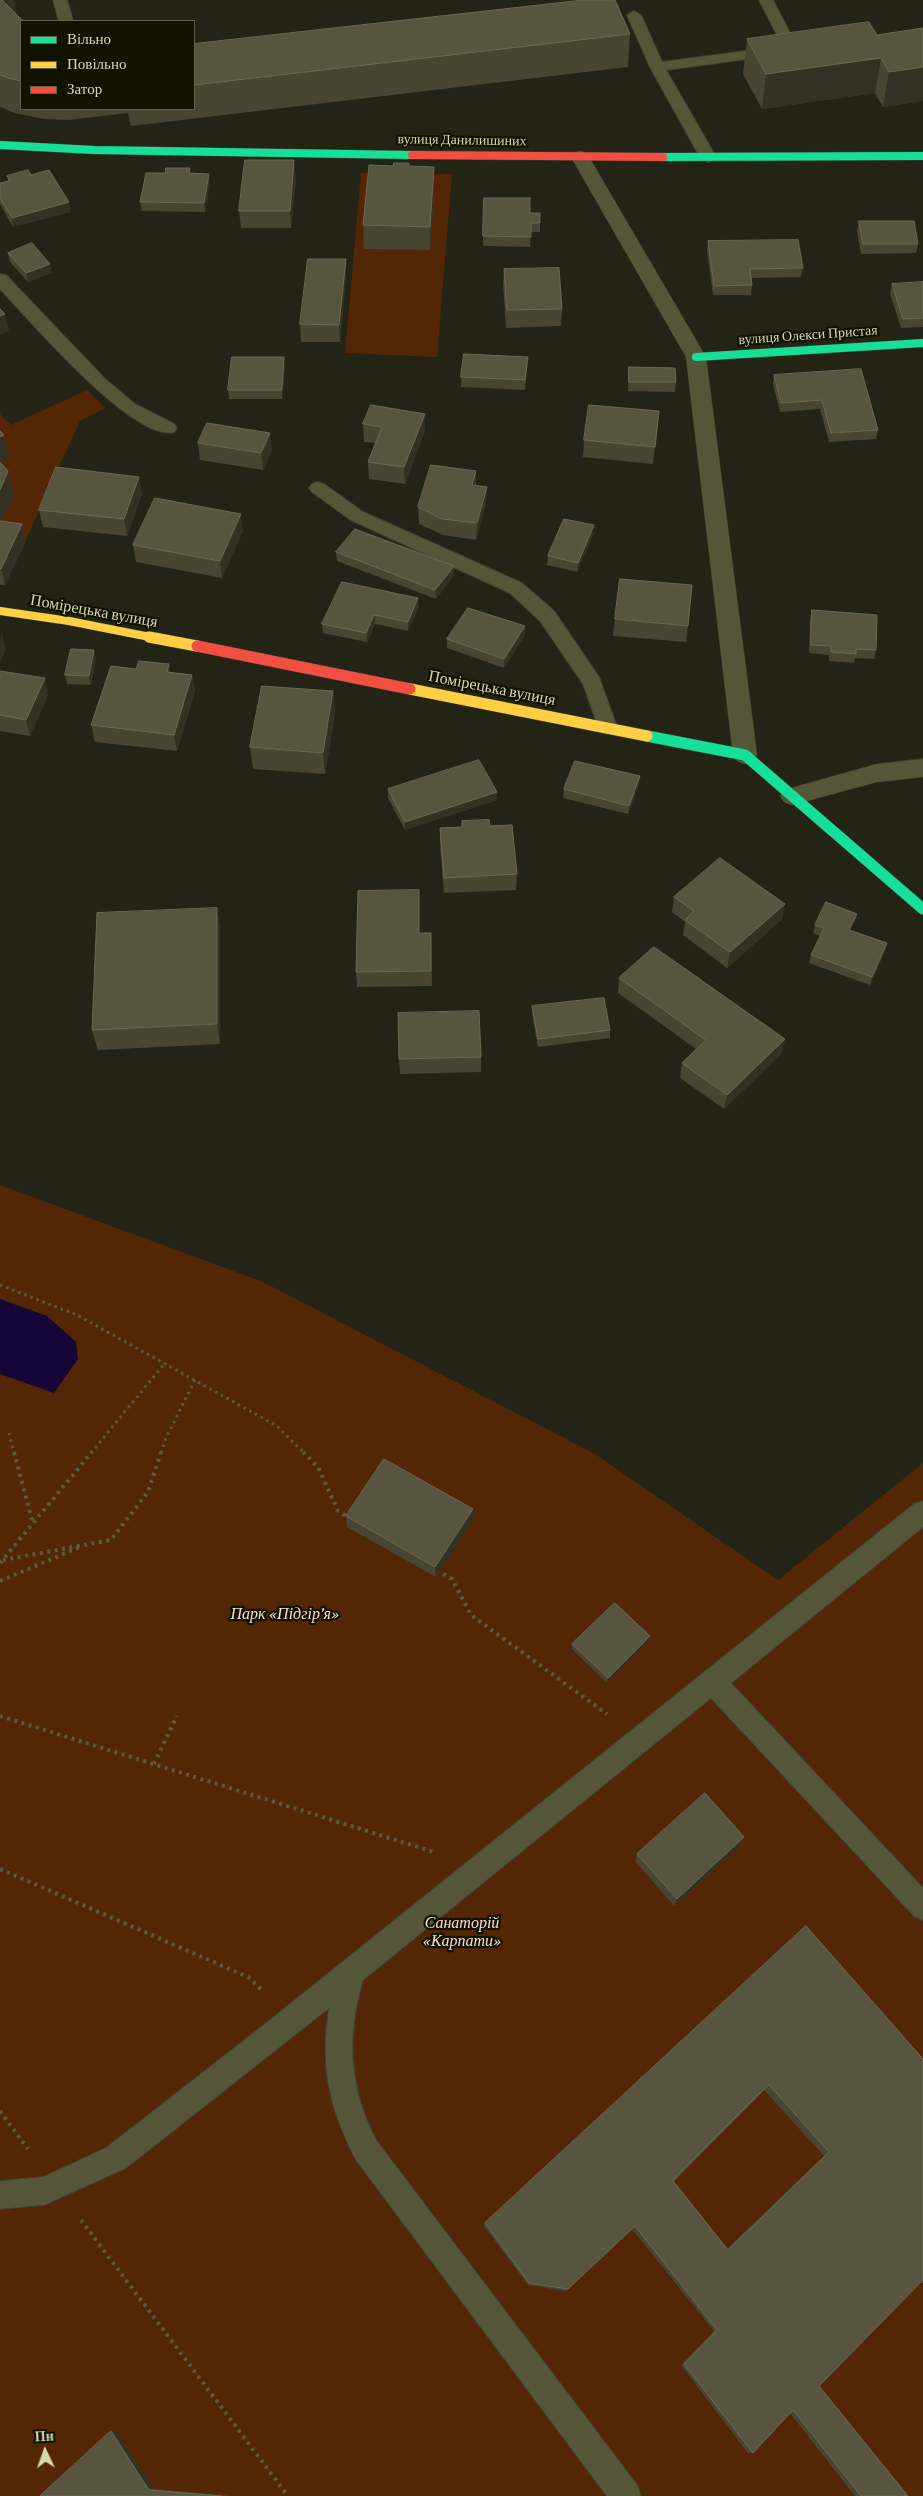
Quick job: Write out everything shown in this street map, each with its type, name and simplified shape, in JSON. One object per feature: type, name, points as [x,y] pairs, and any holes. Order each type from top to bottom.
[{"type":"street","name":"вулиця Данилишиних","points":[[0,145],[94,150],[580,157],[923,156]]},
{"type":"street","points":[[580,157],[696,357],[745,754],[923,909]]},
{"type":"street","name":"вулиця Олекси Пристая","points":[[696,357],[923,343]]},
{"type":"street","name":"Помірецька вулиця","points":[[0,612],[68,621],[745,754]]},
{"type":"street","points":[[792,796],[877,773],[923,768]]},
{"type":"lane","points":[[60,0],[66,20]]},
{"type":"lane","points":[[766,0],[791,49]]},
{"type":"lane","points":[[634,14],[657,67],[708,157]]},
{"type":"lane","points":[[657,67],[810,46]]},
{"type":"lane","points":[[0,279],[98,383],[129,408],[168,428]]},
{"type":"lane","points":[[318,488],[357,516],[516,588],[546,616],[592,682],[607,727]]},
{"type":"lane","points":[[0,2195],[44,2191],[116,2158],[352,1973],[923,1512]]},
{"type":"lane","points":[[713,1682],[923,1907]]},
{"type":"lane","points":[[352,1973],[343,1999],[339,2035],[340,2076],[348,2114],[366,2150],[626,2496]]},
{"type":"path","points":[[0,1285],[77,1315],[277,1426],[318,1467],[338,1511],[352,1519]]},
{"type":"path","points":[[1,1561],[165,1363]]},
{"type":"path","points":[[1,1561],[111,1540],[148,1492],[166,1438],[195,1380]]},
{"type":"path","points":[[9,1433],[32,1524]]},
{"type":"path","points":[[0,1581],[86,1545]]},
{"type":"path","points":[[432,1567],[452,1579],[459,1596],[471,1615],[641,1739]]},
{"type":"path","points":[[0,1716],[484,1867]]},
{"type":"path","points":[[154,1764],[177,1716]]},
{"type":"path","points":[[0,1869],[248,1977],[293,2020]]},
{"type":"path","points":[[56,2185],[288,2496]]},
{"type":"green space","points":[[361,173],[452,174],[437,357],[345,353]]},
{"type":"green space","points":[[87,390],[105,408],[80,421],[5,585],[0,585],[0,414],[11,425]]},
{"type":"green space","name":"Санаторій «Карпати»","points":[[0,1185],[263,1282],[595,1454],[778,1580],[923,1463],[923,2496],[0,2496]]},
{"type":"shaded area","points":[[0,1299],[47,1316],[76,1342],[78,1359],[54,1393],[0,1374]]},
{"type":"building","points":[[0,0],[2,0],[22,20],[20,20],[20,81],[0,75]]},
{"type":"building","points":[[584,0],[615,0],[630,34],[195,85],[195,44]]},
{"type":"building","points":[[869,22],[877,35],[923,28],[923,67],[889,72],[881,58],[766,74],[747,39]]},
{"type":"building","points":[[245,160],[294,160],[290,211],[239,211]]},
{"type":"building","points":[[394,163],[434,167],[430,227],[363,225],[369,165],[393,166]]},
{"type":"building","points":[[166,168],[190,168],[189,173],[209,174],[204,203],[140,202],[146,173],[165,173]]},
{"type":"building","points":[[28,170],[31,175],[49,170],[69,202],[12,218],[0,198],[0,183],[10,181],[7,176]]},
{"type":"building","points":[[484,198],[530,198],[530,213],[540,213],[540,223],[531,223],[531,237],[483,236]]},
{"type":"building","points":[[859,221],[914,221],[918,244],[863,244]]},
{"type":"building","points":[[798,240],[803,268],[750,269],[752,285],[714,286],[708,241]]},
{"type":"building","points":[[32,243],[50,264],[26,273],[8,253]]},
{"type":"building","points":[[308,259],[346,259],[339,325],[300,324]]},
{"type":"building","points":[[559,268],[562,309],[507,310],[504,269]]},
{"type":"building","points":[[923,282],[923,318],[903,319],[892,284]]},
{"type":"building","points":[[0,309],[5,314],[0,316]]},
{"type":"building","points":[[464,354],[528,357],[525,380],[461,377]]},
{"type":"building","points":[[232,357],[284,357],[282,390],[228,390]]},
{"type":"building","points":[[629,367],[675,368],[676,382],[629,382]]},
{"type":"building","points":[[861,369],[878,430],[831,433],[822,400],[781,403],[774,375]]},
{"type":"building","points":[[371,405],[425,414],[404,467],[368,462],[382,427],[363,424]]},
{"type":"building","points":[[589,405],[659,411],[655,447],[584,440]]},
{"type":"building","points":[[207,423],[270,433],[261,453],[198,443]]},
{"type":"building","points":[[0,462],[8,471],[0,490]]},
{"type":"building","points":[[431,465],[476,471],[472,485],[487,487],[477,523],[442,519],[418,507]]},
{"type":"building","points":[[56,467],[139,477],[124,519],[39,510]]},
{"type":"building","points":[[155,498],[241,514],[220,561],[133,545]]},
{"type":"building","points":[[564,519],[594,525],[578,563],[548,556]]},
{"type":"building","points":[[0,521],[22,524],[1,569],[0,569]]},
{"type":"building","points":[[355,529],[454,566],[435,590],[336,552]]},
{"type":"building","points":[[620,579],[692,585],[688,626],[615,619]]},
{"type":"building","points":[[342,582],[418,598],[408,622],[374,615],[366,633],[322,624]]},
{"type":"building","points":[[468,608],[525,626],[504,659],[447,639]]},
{"type":"building","points":[[812,610],[877,615],[876,650],[856,649],[856,654],[831,652],[831,646],[811,645]]},
{"type":"building","points":[[71,649],[94,650],[89,676],[65,675]]},
{"type":"building","points":[[139,661],[169,664],[167,672],[192,675],[174,735],[91,725],[111,666],[136,669]]},
{"type":"building","points":[[0,671],[45,678],[26,720],[0,715]]},
{"type":"building","points":[[262,686],[333,691],[323,753],[250,747]]},
{"type":"building","points":[[479,760],[497,792],[405,822],[388,789]]},
{"type":"building","points":[[575,761],[640,776],[629,806],[564,789]]},
{"type":"building","points":[[489,820],[490,826],[512,825],[517,874],[444,878],[440,828],[462,827],[462,821]]},
{"type":"building","points":[[720,858],[785,904],[730,952],[685,920],[694,911],[674,897]]},
{"type":"building","points":[[419,890],[419,933],[431,933],[431,971],[356,972],[358,891]]},
{"type":"building","points":[[826,902],[857,914],[849,930],[887,943],[872,977],[811,955],[824,928],[815,925]]},
{"type":"building","points":[[217,908],[217,1024],[92,1030],[97,913]]},
{"type":"building","points":[[654,947],[785,1039],[727,1095],[682,1063],[706,1040],[619,978]]},
{"type":"building","points":[[604,998],[610,1030],[538,1039],[532,1006]]},
{"type":"building","points":[[479,1011],[481,1057],[399,1059],[398,1013]]},
{"type":"building","points":[[384,1459],[473,1509],[435,1567],[346,1516]]},
{"type":"building","points":[[615,1603],[650,1636],[608,1678],[572,1644]]},
{"type":"building","points":[[705,1793],[744,1837],[677,1899],[637,1854]]},
{"type":"building","points":[[806,1926],[923,2059],[923,2280],[819,2386],[908,2496],[861,2496],[793,2410],[753,2453],[684,2364],[717,2330],[635,2226],[568,2289],[529,2283],[485,2223]],"holes":[[[769,2085],[829,2152],[728,2250],[673,2181]]]},
{"type":"building","points":[[111,2431],[149,2490],[221,2496],[40,2496]]},
{"type":"traffic: fast","points":[[0,145],[94,150],[412,155]]},
{"type":"traffic: fast","points":[[663,157],[923,156]]},
{"type":"traffic: fast","points":[[696,357],[923,343]]},
{"type":"traffic: fast","points":[[647,736],[745,755],[923,909]]},
{"type":"traffic: slow","points":[[0,611],[69,621],[197,646]]},
{"type":"traffic: slow","points":[[410,689],[647,736]]},
{"type":"traffic: jam","points":[[412,155],[663,157]]},
{"type":"traffic: jam","points":[[197,646],[410,689]]},
{"type":"park label","name":"Парк «Підгір'я»","points":[[285,1614]]}]
